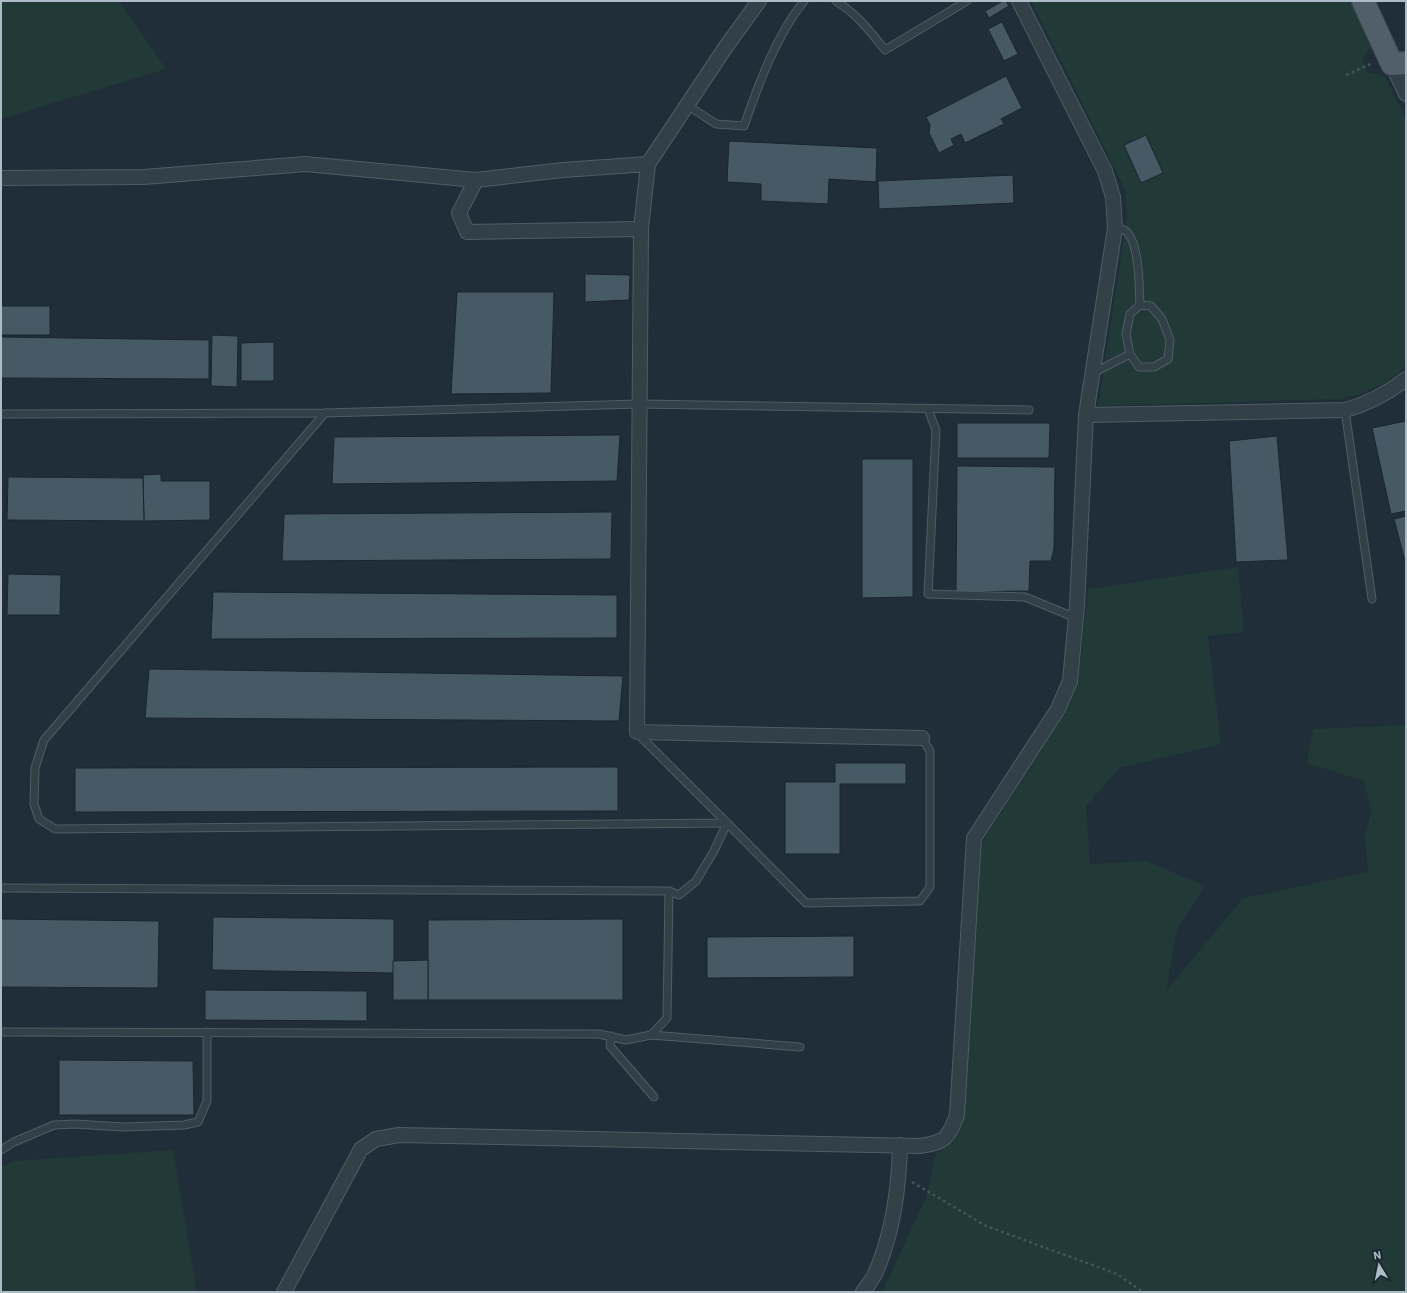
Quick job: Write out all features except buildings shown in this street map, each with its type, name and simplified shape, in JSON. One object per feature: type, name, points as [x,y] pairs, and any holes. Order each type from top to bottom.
[{"type":"main road","points":[[1362,1],[1395,61]]},
{"type":"street","points":[[759,1],[725,48],[648,164],[641,229],[637,732],[922,738]]},
{"type":"street","points":[[284,1292],[361,1149],[376,1138],[399,1135],[920,1146],[938,1143],[951,1132],[957,1115],[974,838],[1058,709],[1070,680],[1076,618],[1086,415],[1115,228],[1113,197],[1105,171],[1019,1]]},
{"type":"street","points":[[1395,61],[1406,94]]},
{"type":"street","points":[[1,178],[144,177],[305,164],[476,180],[563,170],[648,164]]},
{"type":"street","points":[[476,180],[459,213],[467,232],[641,229]]},
{"type":"street","points":[[1086,415],[1345,410],[1374,400],[1406,379]]},
{"type":"street","points":[[863,1292],[874,1275],[889,1236],[899,1175],[900,1145]]},
{"type":"lane","points":[[687,105],[716,124],[744,126],[753,99],[772,56],[793,15],[804,1]]},
{"type":"lane","points":[[836,1],[851,10],[885,50],[967,1]]},
{"type":"lane","points":[[1115,228],[1125,230],[1134,244],[1138,268],[1140,305]]},
{"type":"lane","points":[[1140,305],[1151,306],[1162,319],[1170,340],[1168,359],[1154,367],[1138,367],[1130,354],[1126,334],[1130,314],[1140,305]]},
{"type":"lane","points":[[1092,373],[1130,354]]},
{"type":"lane","points":[[1,414],[325,414],[639,404],[1029,410]]},
{"type":"lane","points":[[928,409],[936,430],[928,594],[1025,597],[1076,618]]},
{"type":"lane","points":[[1345,410],[1372,599]]},
{"type":"lane","points":[[325,414],[44,740],[35,768],[34,804],[40,819],[55,829],[727,823]]},
{"type":"lane","points":[[637,732],[806,903],[920,901],[930,887],[930,751],[922,738]]},
{"type":"lane","points":[[1,888],[669,892],[679,895],[696,881],[714,850],[727,823]]},
{"type":"lane","points":[[651,1035],[667,1018],[669,892]]},
{"type":"lane","points":[[1,1032],[590,1034],[611,1036],[626,1040],[651,1035],[800,1047]]},
{"type":"lane","points":[[1,1150],[14,1142],[54,1125],[75,1124],[123,1127],[184,1125],[198,1122],[207,1101],[207,1032]]},
{"type":"lane","points":[[611,1036],[610,1046],[654,1096]]},
{"type":"path","points":[[1346,75],[1395,61]]},
{"type":"path","points":[[899,1175],[986,1226],[1117,1274],[1143,1292]]},
{"type":"green space","points":[[1,1],[119,1],[166,69],[1,119]]},
{"type":"green space","points":[[1031,1],[1350,1],[1371,46],[1362,61],[1367,72],[1385,76],[1406,119],[1406,366],[1387,382],[1363,393],[1340,399],[1098,406],[1127,217],[1125,190]]},
{"type":"green space","points":[[1238,567],[1244,632],[1208,636],[1221,744],[1120,768],[1086,806],[1090,864],[1147,861],[1205,886],[1177,930],[1166,991],[1243,898],[1368,872],[1365,837],[1371,811],[1364,781],[1307,763],[1313,729],[1406,725],[1406,1292],[882,1292],[927,1195],[936,1152],[948,1146],[955,1139],[963,1117],[982,842],[1067,710],[1078,680],[1088,589]]},
{"type":"green space","points":[[173,1150],[197,1292],[1,1292],[1,1167],[13,1161]]}]
